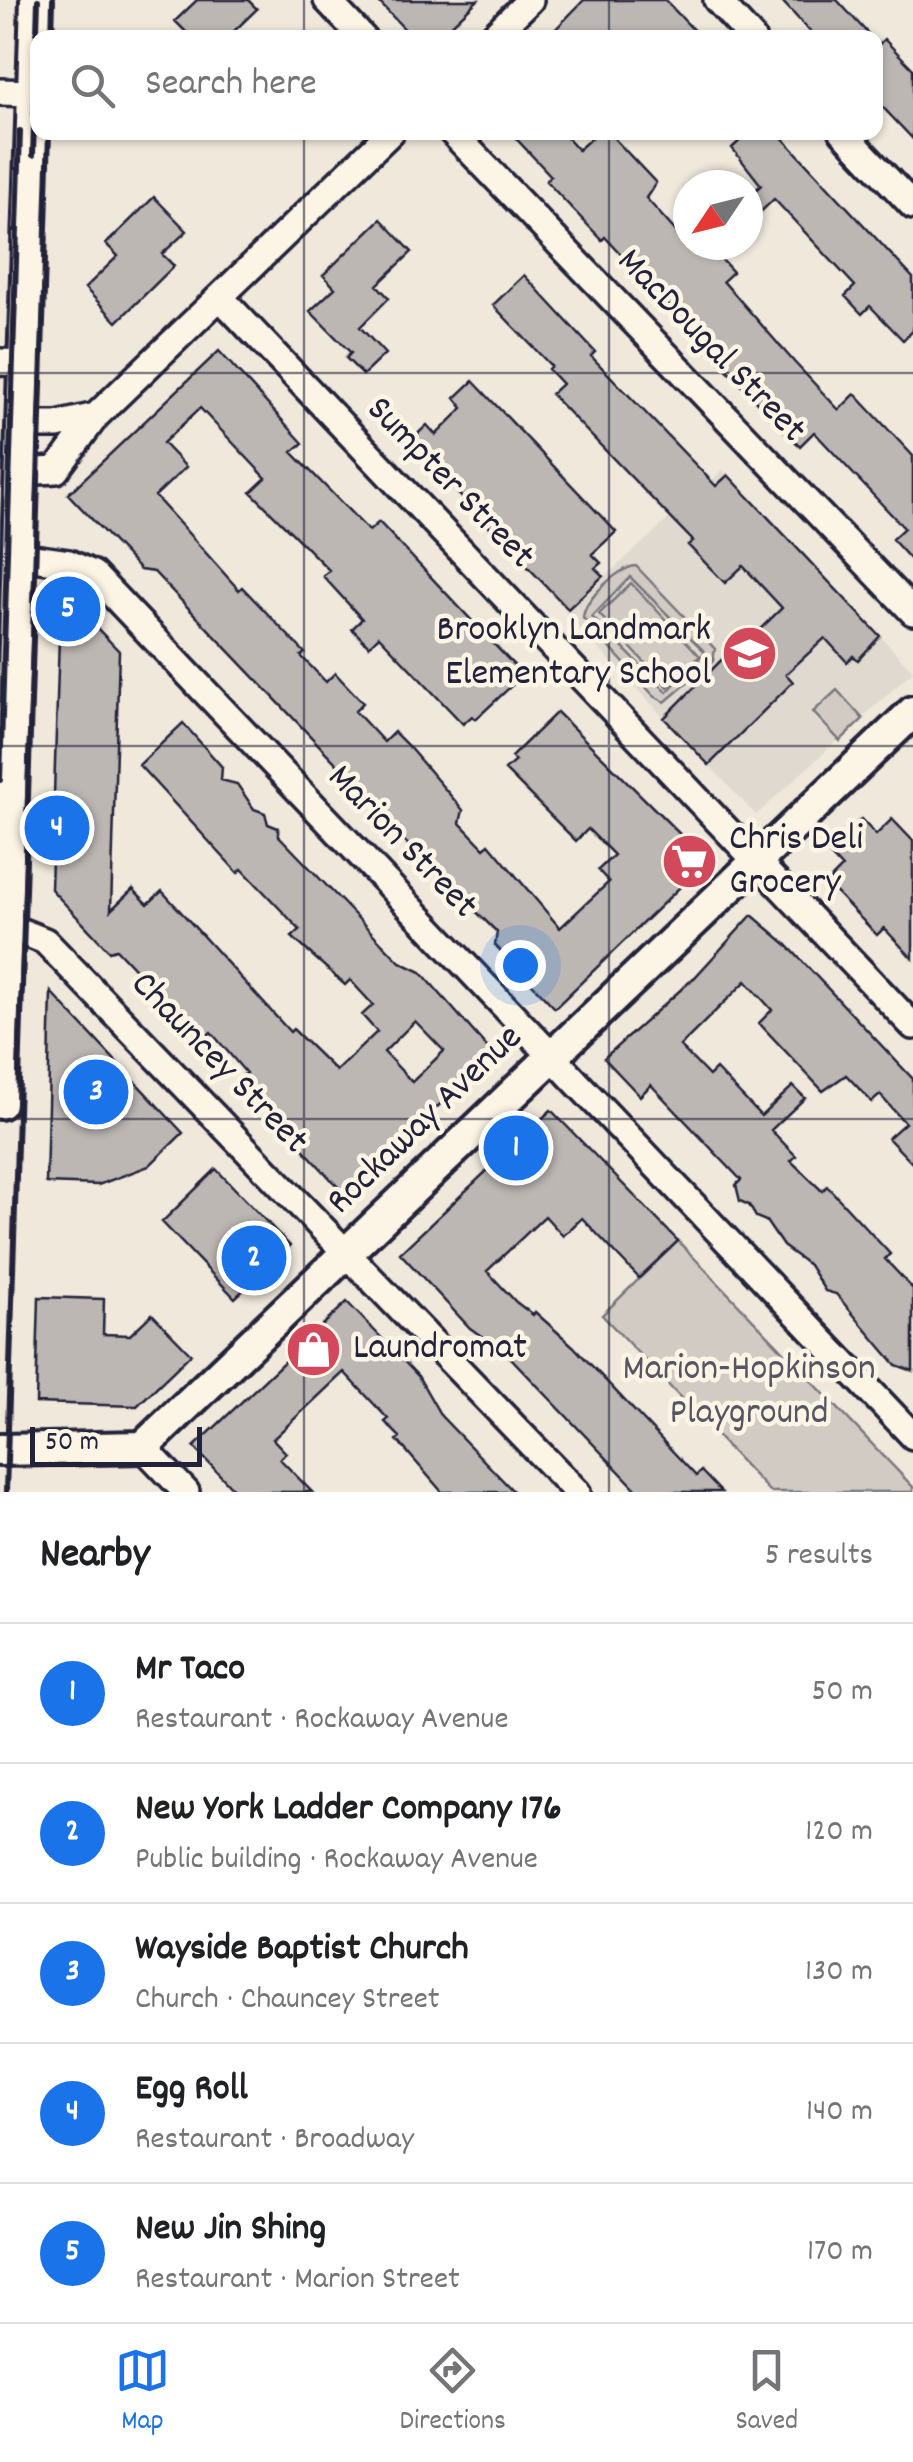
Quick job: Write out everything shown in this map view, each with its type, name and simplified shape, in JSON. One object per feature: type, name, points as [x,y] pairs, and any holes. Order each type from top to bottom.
[{"type":"main road","points":[[35,30],[36,0]]},
{"type":"main road","points":[[0,1103],[8,637],[20,556],[22,425],[12,362],[30,131]]},
{"type":"main road","name":"Rockaway Avenue","points":[[143,1447],[913,712]]},
{"type":"main road","points":[[0,1450],[143,1447]]},
{"type":"street","points":[[327,0],[355,30]]},
{"type":"street","points":[[499,30],[530,0]]},
{"type":"street","points":[[717,0],[745,30]]},
{"type":"street","points":[[0,92],[30,93]]},
{"type":"street","points":[[21,472],[56,470],[96,416],[384,140]]},
{"type":"street","name":"MacDougal Street","points":[[460,140],[913,612]]},
{"type":"street","points":[[851,140],[913,206]]},
{"type":"street","name":"Sumpter Street","points":[[220,297],[913,1026]]},
{"type":"street","points":[[22,425],[57,425],[96,416]]},
{"type":"street","name":"Marion Street","points":[[20,556],[69,563],[93,574],[913,1436]]},
{"type":"street","name":"Chauncey Street","points":[[4,924],[45,941],[577,1492]]},
{"type":"street","points":[[143,1447],[186,1492]]},
{"type":"shaded area","name":"Brooklyn Landmark Elementary School","points":[[723,470],[913,671],[756,815],[565,613]]},
{"type":"green space","points":[[636,566],[715,649],[713,661],[665,702],[654,696],[583,618],[595,594]],"holes":[[[630,577],[705,652],[667,692],[592,617]]]},
{"type":"green space","points":[[631,583],[700,656],[668,687],[599,614]]},
{"type":"green space","points":[[837,690],[863,719],[840,741],[813,712]]},
{"type":"green space","name":"Marion-Hopkinson Playground","points":[[678,1241],[913,1487],[913,1492],[770,1492],[602,1315]]},
{"type":"building","points":[[197,0],[248,0],[257,9],[235,30],[184,30],[175,21]]},
{"type":"building","points":[[377,0],[478,0],[446,30],[405,30]]},
{"type":"building","points":[[584,0],[665,0],[693,30],[555,30]]},
{"type":"building","points":[[781,0],[837,0],[865,30],[809,30]]},
{"type":"building","points":[[883,40],[913,69],[913,139],[883,107]]},
{"type":"building","points":[[517,140],[569,140],[578,150],[589,140],[616,140],[656,183],[646,198],[673,228],[673,260],[722,260],[733,272],[723,281],[839,410],[855,394],[913,456],[913,562],[892,539],[904,528],[814,432],[800,446],[605,237],[602,240],[546,181],[551,176]]},
{"type":"building","points":[[740,140],[784,140],[913,278],[913,331],[903,340],[870,306],[862,314],[845,296],[855,286],[774,199],[763,210],[763,170],[749,170],[732,148]]},
{"type":"building","points":[[154,197],[187,231],[162,254],[174,266],[117,322],[85,288],[118,256],[106,244]]},
{"type":"building","points":[[381,219],[412,252],[377,285],[389,298],[360,327],[385,354],[363,375],[346,358],[351,353],[310,311],[335,288],[323,275]]},
{"type":"building","points":[[524,275],[595,352],[591,356],[716,486],[728,475],[880,636],[858,660],[853,656],[847,662],[825,638],[786,674],[793,682],[709,765],[664,718],[748,633],[752,637],[782,608],[743,566],[725,583],[688,545],[693,541],[551,394],[562,384],[548,369],[551,366],[493,305]]},
{"type":"building","points":[[219,351],[303,443],[292,452],[369,531],[379,522],[523,675],[476,719],[472,716],[463,724],[379,636],[369,646],[352,629],[362,619],[323,576],[329,570],[251,492],[266,478],[200,408],[163,443],[186,467],[155,496],[239,590],[242,587],[305,653],[301,656],[326,682],[335,673],[363,703],[355,711],[384,742],[394,732],[408,746],[463,810],[460,823],[484,848],[489,844],[560,928],[609,882],[598,870],[614,855],[588,829],[576,841],[505,770],[515,761],[511,757],[557,712],[707,861],[555,1008],[495,945],[497,932],[392,829],[396,826],[154,572],[140,570],[68,494]]},
{"type":"building","points":[[473,381],[616,532],[592,554],[601,563],[595,568],[603,576],[568,609],[409,442],[427,425],[436,435],[463,408],[455,398]]},
{"type":"building","points":[[71,601],[119,651],[111,910],[133,889],[148,904],[162,891],[290,1032],[293,1029],[336,1071],[377,1032],[362,1015],[373,1005],[350,980],[345,985],[292,937],[300,930],[242,869],[238,873],[139,765],[183,723],[222,767],[221,780],[237,784],[254,809],[265,813],[268,824],[278,828],[279,836],[400,962],[421,972],[492,1053],[420,1124],[424,1128],[350,1200],[239,1079],[246,1073],[211,1032],[202,1041],[116,949],[109,951],[51,889],[60,605]],"holes":[[[415,1021],[444,1051],[412,1082],[384,1052]]]},
{"type":"building","points":[[861,819],[876,835],[892,819],[913,841],[913,959],[884,928],[877,935],[827,883],[842,868],[827,852]]},
{"type":"building","points":[[752,915],[785,943],[913,1079],[913,1164],[888,1138],[905,1123],[880,1095],[872,1102],[846,1075],[823,1091],[759,1023],[772,1010],[746,981],[680,1046],[709,1076],[716,1069],[761,1116],[793,1086],[805,1098],[771,1130],[796,1156],[791,1161],[822,1191],[827,1186],[890,1254],[885,1259],[913,1289],[913,1371],[896,1365],[836,1294],[825,1291],[809,1265],[783,1246],[766,1221],[740,1201],[736,1185],[741,1180],[651,1085],[640,1096],[604,1058],[695,977]]},
{"type":"building","points":[[51,992],[183,1133],[149,1166],[98,1185],[46,1183]]},
{"type":"building","points":[[551,1110],[678,1241],[639,1278],[582,1218],[563,1236],[545,1216],[487,1271],[516,1302],[533,1315],[535,1312],[573,1346],[696,1476],[701,1471],[721,1492],[639,1492],[508,1355],[470,1328],[400,1253]]},
{"type":"building","points":[[216,1169],[290,1246],[235,1298],[162,1222]]},
{"type":"building","points":[[39,1297],[104,1299],[103,1334],[130,1335],[152,1314],[191,1354],[137,1406],[36,1403]]},
{"type":"building","points":[[347,1302],[418,1376],[441,1416],[514,1492],[442,1492],[397,1440],[400,1437],[385,1422],[388,1419],[344,1372],[273,1439],[286,1453],[280,1459],[312,1492],[236,1492],[194,1447]]},
{"type":"railway","points":[[37,30],[38,0]]},
{"type":"railway","points":[[52,30],[53,0]]},
{"type":"railway","points":[[0,780],[20,131]]},
{"type":"railway","points":[[33,140],[33,155]]},
{"type":"railway","points":[[6,1492],[49,140]]},
{"type":"place","name":"New Jin Shing","points":[[68,609]]},
{"type":"place","name":"Brooklyn Landmark Elementary School","points":[[750,653]]},
{"type":"place","name":"Egg Roll","points":[[57,828]]},
{"type":"place","name":"Chris Deli Grocery","points":[[690,862]]},
{"type":"place","name":"Wayside Baptist Church","points":[[96,1092]]},
{"type":"place","name":"Mr Taco","points":[[516,1148]]},
{"type":"place","name":"New York Ladder Company 176","points":[[254,1258]]},
{"type":"place","name":"Laundromat","points":[[314,1349]]}]
